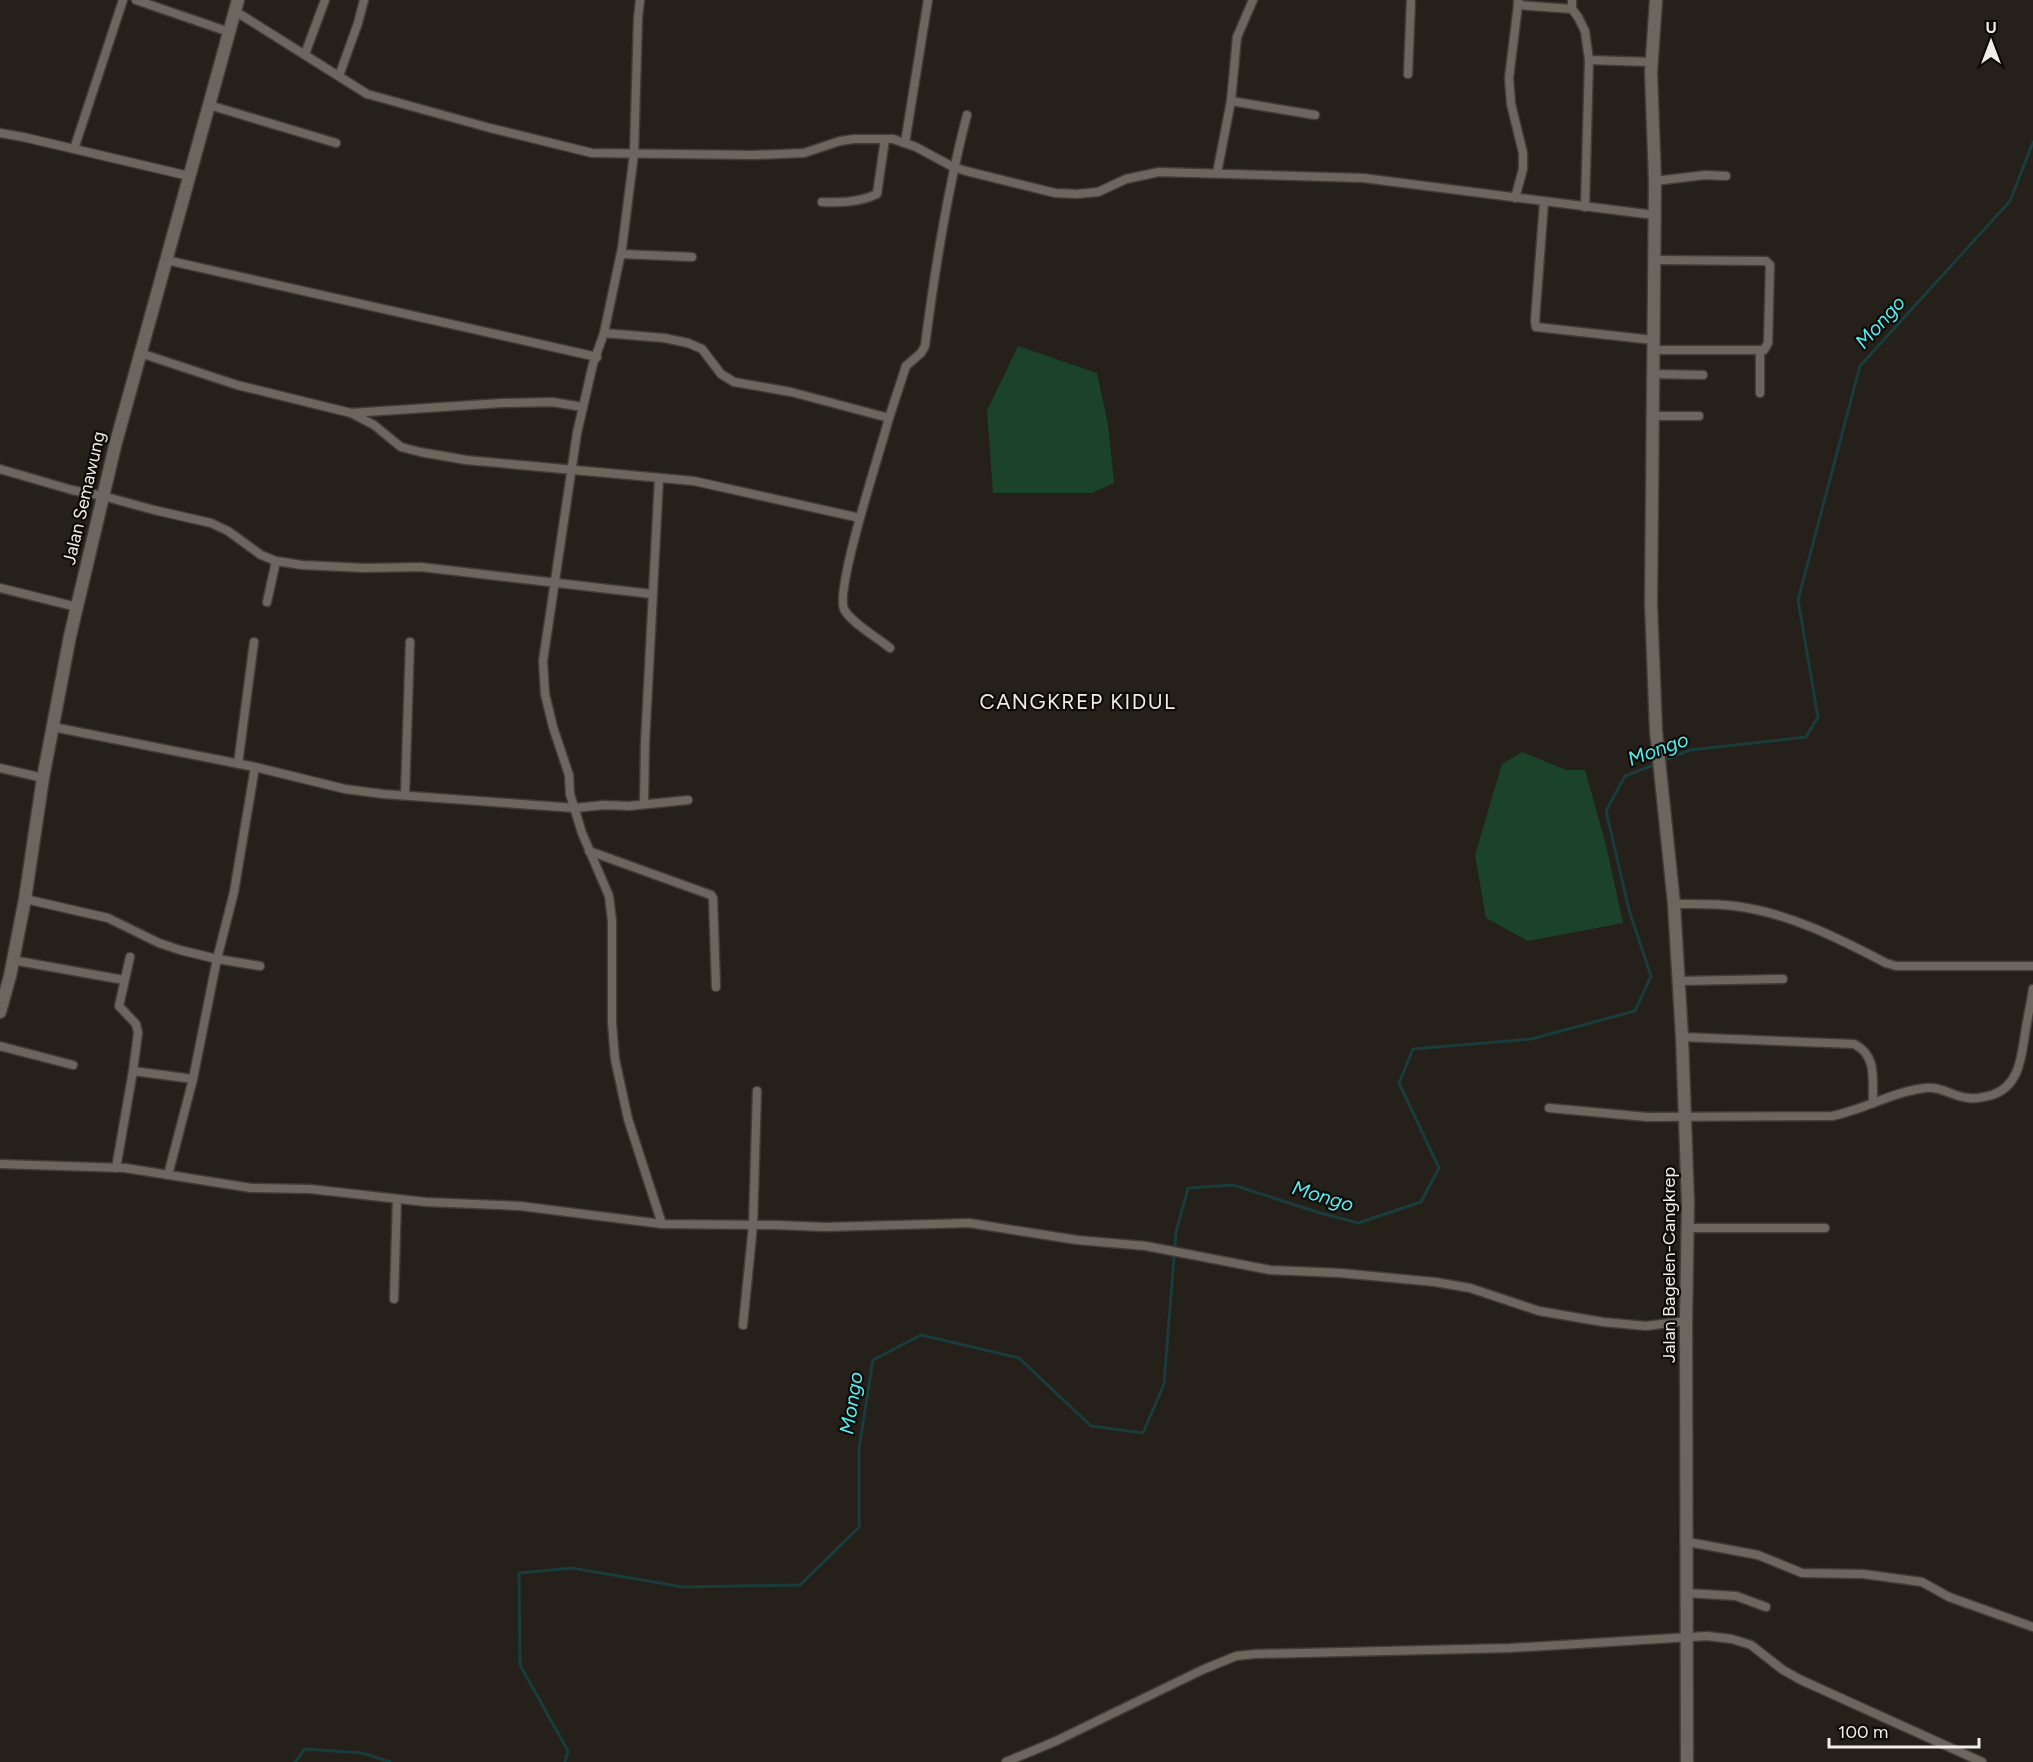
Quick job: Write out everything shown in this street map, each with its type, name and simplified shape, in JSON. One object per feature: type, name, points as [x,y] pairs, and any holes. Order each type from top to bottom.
[{"type":"main road","name":"Jalan Bagelen-Cangkrep","points":[[1656,0],[1651,62],[1655,181],[1652,604],[1656,731],[1674,904],[1686,1117],[1688,1228],[1686,1321],[1687,1762]]},
{"type":"main road","name":"Jalan Semawung","points":[[0,1012],[5,976],[12,960],[25,899],[53,727],[77,607],[103,496],[140,353],[237,5]]},
{"type":"street","points":[[74,149],[123,0]]},
{"type":"street","points":[[136,0],[229,32]]},
{"type":"street","points":[[305,54],[325,0]]},
{"type":"street","points":[[339,76],[364,0]]},
{"type":"street","points":[[640,0],[634,154],[621,254],[604,333],[591,371],[571,469],[543,661],[545,694],[569,775],[570,794],[606,888],[611,910],[612,1023],[615,1059],[628,1119],[662,1224]]},
{"type":"street","points":[[905,143],[928,0]]},
{"type":"street","points":[[1217,173],[1232,101],[1238,36],[1253,0]]},
{"type":"street","points":[[1408,74],[1411,0]]},
{"type":"street","points":[[1515,198],[1523,169],[1523,153],[1511,104],[1509,78],[1518,2],[1572,4],[1585,31],[1589,60],[1585,207]]},
{"type":"street","points":[[237,5],[305,54],[367,94],[592,153],[726,155],[804,153],[840,141],[885,139],[905,143],[953,167],[1054,193],[1098,192],[1126,179],[1159,172],[1362,178],[1654,215]]},
{"type":"street","points":[[1589,60],[1651,62]]},
{"type":"street","points":[[1232,101],[1315,114]]},
{"type":"street","points":[[209,105],[336,143]]},
{"type":"street","points":[[890,648],[849,616],[843,608],[844,588],[860,518],[906,366],[921,353],[925,346],[940,236],[953,167],[967,115]]},
{"type":"street","points":[[0,133],[23,136],[189,176]]},
{"type":"street","points":[[822,202],[865,199],[877,194],[885,139]]},
{"type":"street","points":[[1655,181],[1705,175],[1726,176]]},
{"type":"street","points":[[1544,202],[1536,327],[1653,345],[1760,351],[1766,348],[1768,343],[1769,262],[1654,260]]},
{"type":"street","points":[[621,254],[692,257]]},
{"type":"street","points":[[166,260],[597,357]]},
{"type":"street","points":[[604,333],[664,338],[688,344],[702,349],[722,374],[734,382],[792,392],[890,418]]},
{"type":"street","points":[[1760,351],[1760,393]]},
{"type":"street","points":[[140,353],[237,385],[351,413],[374,425],[401,447],[420,452],[466,460],[693,481],[860,518]]},
{"type":"street","points":[[1653,374],[1702,375]]},
{"type":"street","points":[[351,413],[502,403],[552,402],[584,406]]},
{"type":"street","points":[[1653,416],[1699,416]]},
{"type":"street","points":[[0,469],[72,490],[218,525],[261,555],[276,561],[302,565],[365,568],[421,567],[652,594]]},
{"type":"street","points":[[644,804],[659,478]]},
{"type":"street","points":[[267,602],[276,561]]},
{"type":"street","points":[[0,588],[77,607]]},
{"type":"street","points":[[238,764],[254,642]]},
{"type":"street","points":[[405,795],[410,642]]},
{"type":"street","points":[[53,727],[238,764],[345,789],[574,808],[688,800]]},
{"type":"street","points":[[0,768],[43,778]]},
{"type":"street","points":[[168,1175],[193,1079],[217,959],[234,892],[255,768]]},
{"type":"street","points":[[590,851],[711,895],[716,987]]},
{"type":"street","points":[[25,899],[108,918],[159,943],[217,959],[260,966]]},
{"type":"street","points":[[1674,904],[1721,904],[1776,915],[1824,931],[1896,966],[2033,966]]},
{"type":"street","points":[[116,1168],[138,1033],[136,1024],[119,1006],[130,957]]},
{"type":"street","points":[[12,960],[124,980]]},
{"type":"street","points":[[1679,981],[1783,979]]},
{"type":"street","points":[[1549,1108],[1647,1116],[1832,1116],[1926,1088],[1947,1090],[1958,1096],[1970,1098],[1986,1097],[2008,1087],[2015,1076],[2023,1054],[2033,989]]},
{"type":"street","points":[[1682,1037],[1854,1044],[1865,1050],[1871,1060],[1873,1103]]},
{"type":"street","points":[[0,1046],[73,1065]]},
{"type":"street","points":[[133,1071],[193,1079]]},
{"type":"street","points":[[743,1324],[753,1225],[757,1092]]},
{"type":"street","points":[[0,1164],[116,1168],[250,1188],[310,1189],[398,1199],[520,1206],[662,1224],[825,1227],[969,1223],[1077,1240],[1146,1246],[1270,1270],[1363,1275],[1447,1284],[1470,1288],[1539,1311],[1603,1322],[1646,1326],[1686,1321]]},
{"type":"street","points":[[394,1299],[398,1199]]},
{"type":"street","points":[[1688,1228],[1825,1228]]},
{"type":"street","points":[[1688,1542],[1758,1555],[1802,1573],[1863,1574],[1922,1582],[1949,1597],[2033,1628]]},
{"type":"street","points":[[1687,1593],[1736,1596],[1767,1607]]},
{"type":"street","points":[[1006,1762],[1056,1741],[1202,1670],[1236,1656],[1510,1648],[1707,1636],[1742,1641],[1751,1645],[1783,1670],[1801,1680],[1982,1762]]},
{"type":"green space","points":[[1018,346],[1097,373],[1108,425],[1114,483],[1092,493],[993,493],[987,411]]},
{"type":"green space","points":[[1522,752],[1566,770],[1585,770],[1606,845],[1623,923],[1528,941],[1486,918],[1475,855],[1502,764]]},
{"type":"waterway","name":"Mongo","points":[[1662,761],[1690,750],[1806,737],[1818,717],[1798,600],[1860,366],[2010,201],[2033,142]]},
{"type":"waterway","name":"Mongo","points":[[565,1762],[568,1751],[520,1665],[519,1573],[572,1568],[683,1587],[800,1585],[859,1527],[859,1448],[873,1360],[921,1335],[1019,1358],[1091,1426],[1143,1433],[1164,1384],[1176,1232],[1188,1188],[1233,1185],[1358,1223],[1421,1202],[1439,1168],[1399,1083],[1413,1049],[1531,1039],[1635,1011],[1651,976],[1629,910],[1606,811],[1625,776],[1656,764]]},
{"type":"waterway","name":"Mongo","points":[[295,1762],[305,1749],[362,1753],[390,1762]]},
{"type":"district","name":"CANGKREP KIDUL","points":[[1078,701]]}]
